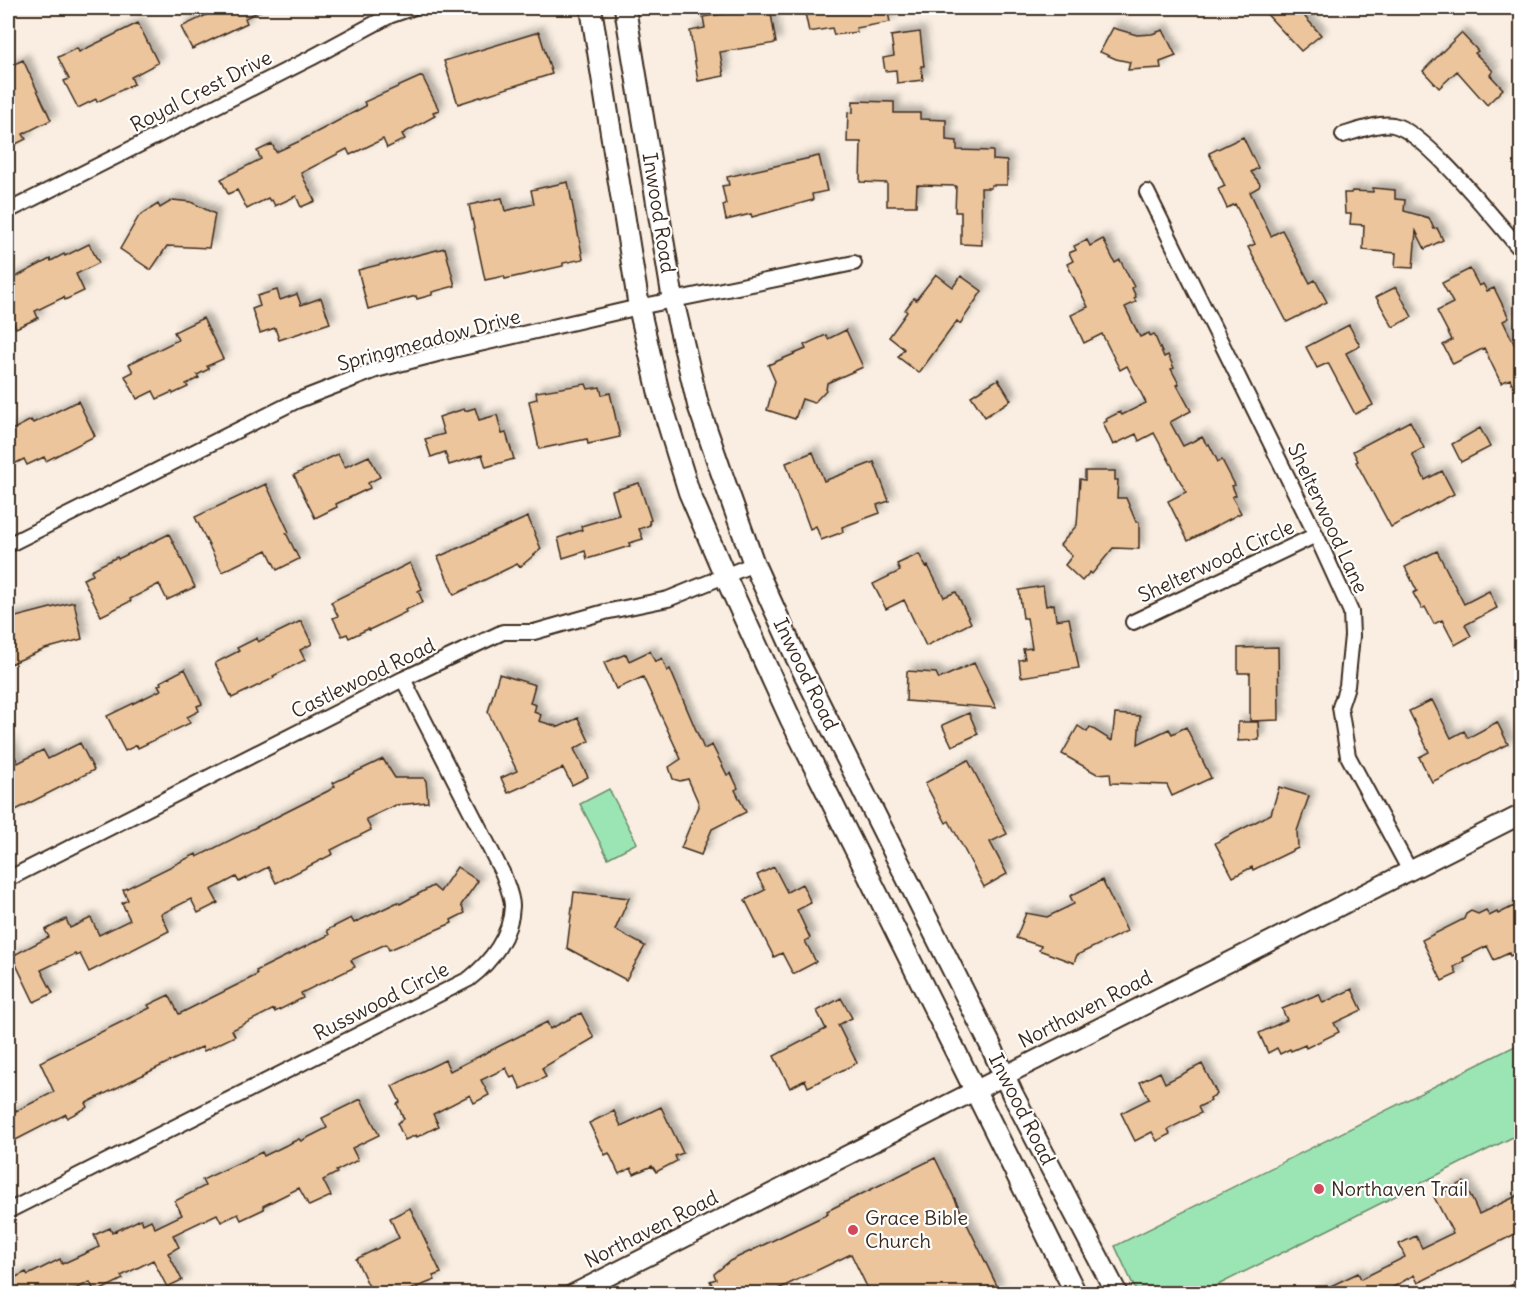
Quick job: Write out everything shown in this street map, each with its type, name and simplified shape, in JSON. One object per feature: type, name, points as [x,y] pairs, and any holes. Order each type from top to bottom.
[{"type":"main road","name":"Inwood Road","points":[[591,8],[639,307],[660,398],[689,492],[724,576],[791,720],[1076,1293]]},
{"type":"main road","name":"Inwood Road","points":[[625,8],[673,300],[698,405],[754,564],[796,657],[1004,1076],[1117,1293]]},
{"type":"street","name":"Royal Crest Drive","points":[[8,211],[311,58],[389,16],[412,8]]},
{"type":"street","points":[[1343,135],[1393,124],[1410,133],[1429,146],[1521,251]]},
{"type":"street","name":"Shelterwood Lane","points":[[1147,192],[1316,535],[1351,612],[1352,636],[1347,686],[1340,707],[1348,756],[1410,871]]},
{"type":"street","name":"Springmeadow Drive","points":[[8,545],[296,401],[376,370],[639,307],[854,263]]},
{"type":"street","name":"Shelterwood Circle","points":[[1133,622],[1316,535]]},
{"type":"street","name":"Castlewood Road","points":[[8,879],[403,679],[503,632],[534,632],[605,612],[669,599],[754,564]]},
{"type":"street","name":"Russwood Circle","points":[[8,1211],[469,979],[482,969],[504,940],[512,906],[503,874],[403,679]]},
{"type":"street","name":"Northaven Road","points":[[573,1293],[1521,814]]},
{"type":"street","points":[[1512,1293],[1521,1289]]},
{"type":"green space","points":[[609,789],[637,843],[608,858],[580,804]]},
{"type":"green space","name":"Northaven Trail","points":[[1521,1043],[1521,1133],[1202,1293],[1137,1293],[1115,1246]]},
{"type":"building","points":[[206,8],[266,8],[245,18],[247,23],[192,49],[181,27],[209,14]]},
{"type":"building","points":[[734,8],[770,8],[776,43],[720,52],[724,76],[698,81],[690,31],[705,28],[703,17],[735,12]]},
{"type":"building","points":[[804,8],[887,8],[890,22],[856,28],[857,32],[834,35],[832,28],[809,32]]},
{"type":"building","points":[[1261,8],[1316,8],[1305,17],[1321,35],[1301,51]]},
{"type":"building","points":[[138,23],[158,63],[131,77],[134,84],[97,102],[96,99],[78,108],[64,81],[69,79],[58,57],[77,48],[79,52]]},
{"type":"building","points":[[1113,28],[1137,35],[1152,34],[1163,30],[1176,56],[1160,62],[1161,68],[1128,70],[1130,62],[1100,52]]},
{"type":"building","points":[[539,32],[552,74],[458,104],[444,61]]},
{"type":"building","points":[[920,32],[924,66],[921,66],[923,80],[897,83],[896,70],[885,71],[883,58],[894,56],[891,36]]},
{"type":"building","points":[[1461,33],[1478,51],[1475,53],[1493,71],[1490,75],[1503,89],[1487,105],[1457,71],[1439,88],[1423,71]]},
{"type":"building","points":[[23,60],[51,120],[23,134],[26,139],[8,148],[8,101],[13,99],[8,88],[8,67]]},
{"type":"building","points":[[422,76],[439,110],[433,112],[435,116],[402,134],[405,139],[387,148],[383,139],[350,155],[347,149],[301,173],[315,201],[301,207],[296,196],[275,206],[268,198],[247,209],[237,190],[228,194],[221,179],[261,159],[257,151],[272,144],[276,152],[366,106],[364,102]]},
{"type":"building","points":[[853,101],[894,102],[894,113],[920,113],[920,119],[946,120],[946,140],[957,141],[957,150],[993,151],[993,160],[1007,161],[1007,185],[991,185],[991,188],[981,188],[982,245],[961,244],[961,212],[955,212],[956,186],[917,185],[916,206],[887,206],[887,183],[860,182],[861,142],[847,142],[848,112],[853,113]]},
{"type":"building","points":[[1243,137],[1258,168],[1251,172],[1260,184],[1259,187],[1250,192],[1271,236],[1282,230],[1310,283],[1315,280],[1327,302],[1287,322],[1248,247],[1255,244],[1235,204],[1227,208],[1218,189],[1225,186],[1209,153]]},
{"type":"building","points":[[819,156],[827,191],[812,194],[813,200],[752,217],[751,214],[726,220],[723,205],[726,204],[722,186],[729,185],[727,177]]},
{"type":"building","points":[[568,182],[583,259],[563,263],[563,266],[505,279],[504,276],[485,280],[469,205],[502,198],[505,211],[534,204],[531,190]]},
{"type":"building","points":[[1373,188],[1395,190],[1395,199],[1405,200],[1404,211],[1429,218],[1443,240],[1425,249],[1416,231],[1413,268],[1395,267],[1396,253],[1363,250],[1364,225],[1350,224],[1351,214],[1345,214],[1344,193],[1373,192]]},
{"type":"building","points":[[173,200],[191,202],[215,214],[209,248],[167,246],[151,270],[120,249],[139,216],[158,204],[160,208]]},
{"type":"building","points":[[1103,239],[1115,263],[1120,260],[1134,287],[1132,288],[1136,302],[1125,307],[1140,337],[1149,333],[1150,336],[1154,334],[1164,357],[1168,355],[1174,368],[1171,369],[1179,384],[1177,385],[1191,411],[1170,422],[1183,446],[1202,437],[1207,445],[1209,444],[1218,462],[1222,460],[1235,485],[1232,486],[1236,495],[1232,497],[1241,513],[1188,541],[1168,501],[1186,492],[1154,433],[1139,441],[1136,434],[1113,445],[1103,423],[1120,412],[1122,415],[1146,403],[1127,366],[1120,370],[1102,334],[1084,343],[1071,315],[1088,307],[1067,264],[1073,261],[1069,253],[1076,250],[1074,246],[1087,240],[1090,246]]},
{"type":"building","points":[[89,244],[99,263],[76,274],[84,291],[65,300],[64,297],[35,311],[38,318],[16,328],[8,310],[8,281],[50,259],[51,261],[64,254],[65,256]]},
{"type":"building","points":[[445,248],[455,286],[417,299],[416,296],[368,309],[358,270]]},
{"type":"building","points":[[1470,269],[1479,286],[1483,284],[1487,291],[1494,288],[1509,318],[1503,321],[1521,358],[1521,402],[1510,379],[1501,383],[1484,348],[1453,364],[1443,345],[1452,340],[1437,311],[1453,303],[1442,283]]},
{"type":"building","points":[[936,274],[953,287],[961,276],[982,291],[960,324],[957,321],[919,373],[898,357],[904,349],[889,337],[907,312],[905,310],[914,298],[916,300]]},
{"type":"building","points":[[1396,287],[1412,317],[1393,327],[1376,297]]},
{"type":"building","points":[[277,290],[280,300],[297,294],[301,305],[321,298],[330,323],[279,340],[275,328],[260,333],[252,309],[260,306],[257,296]]},
{"type":"building","points":[[203,318],[223,359],[207,366],[209,369],[197,375],[199,378],[186,384],[188,387],[173,394],[172,392],[157,399],[153,391],[137,399],[125,376],[133,372],[129,364],[178,340],[174,332]]},
{"type":"building","points":[[1349,325],[1360,346],[1346,353],[1373,405],[1355,414],[1328,363],[1317,368],[1306,347]]},
{"type":"building","points":[[846,330],[863,367],[827,383],[826,390],[814,403],[802,399],[795,419],[767,410],[775,381],[768,365],[806,349],[804,345],[826,335],[828,339]]},
{"type":"building","points":[[998,379],[1011,400],[985,417],[971,396]]},
{"type":"building","points":[[586,384],[588,389],[600,387],[602,395],[610,393],[620,437],[588,444],[587,439],[539,449],[529,401],[537,399],[536,392]]},
{"type":"building","points":[[78,401],[95,436],[46,461],[44,457],[27,465],[24,459],[8,467],[8,432],[31,420],[33,423]]},
{"type":"building","points":[[475,408],[479,420],[497,415],[502,434],[506,433],[514,459],[486,467],[482,455],[449,465],[445,452],[431,457],[425,439],[444,434],[439,417]]},
{"type":"building","points":[[1410,421],[1424,448],[1412,454],[1425,480],[1442,471],[1454,494],[1391,527],[1356,462],[1358,461],[1353,451]]},
{"type":"building","points":[[1480,428],[1490,447],[1461,462],[1452,444]]},
{"type":"building","points":[[813,452],[824,481],[874,462],[889,501],[877,505],[880,513],[842,527],[843,532],[821,540],[816,526],[810,529],[786,463]]},
{"type":"building","points":[[338,454],[345,467],[369,456],[380,477],[368,483],[370,488],[336,504],[337,507],[315,518],[294,475]]},
{"type":"building","points":[[1085,471],[1115,471],[1115,480],[1118,480],[1117,498],[1126,498],[1136,522],[1139,522],[1139,549],[1113,548],[1092,574],[1090,572],[1082,581],[1065,565],[1072,556],[1060,545],[1077,525],[1080,479],[1085,480]]},
{"type":"building","points":[[639,483],[651,520],[650,525],[639,529],[643,539],[629,543],[630,546],[587,559],[585,551],[563,558],[558,538],[582,530],[581,526],[619,515],[612,491]]},
{"type":"building","points":[[266,484],[299,559],[277,570],[267,550],[222,572],[195,517]]},
{"type":"building","points":[[528,517],[541,549],[520,567],[517,564],[454,595],[438,557]]},
{"type":"building","points":[[169,534],[195,587],[167,600],[159,584],[101,616],[83,579],[93,575],[91,570]]},
{"type":"building","points":[[1437,551],[1464,604],[1489,591],[1497,608],[1465,625],[1471,636],[1455,645],[1442,620],[1434,624],[1425,607],[1422,609],[1413,593],[1417,591],[1405,567]]},
{"type":"building","points":[[919,554],[944,597],[956,592],[971,623],[926,646],[904,600],[886,609],[873,584],[900,571],[897,564]]},
{"type":"building","points":[[410,563],[422,589],[418,591],[423,602],[369,630],[349,638],[347,634],[342,636],[333,618],[338,616],[331,602]]},
{"type":"building","points":[[1043,586],[1046,606],[1054,604],[1056,620],[1069,618],[1079,668],[1021,677],[1019,660],[1025,659],[1023,649],[1032,648],[1027,618],[1023,618],[1019,590]]},
{"type":"building","points":[[74,602],[82,639],[45,649],[8,665],[8,619]]},
{"type":"building","points":[[301,621],[312,644],[300,650],[305,660],[232,698],[215,663],[239,651],[237,648],[257,638],[258,642]]},
{"type":"building","points":[[1278,647],[1279,720],[1250,721],[1250,673],[1238,673],[1238,648]]},
{"type":"building","points":[[650,651],[655,662],[662,658],[667,671],[670,669],[704,749],[712,745],[727,775],[731,773],[738,788],[735,790],[746,812],[712,829],[701,855],[681,848],[699,804],[688,779],[680,781],[673,779],[669,767],[681,759],[643,677],[616,689],[604,663],[626,654],[629,661]]},
{"type":"building","points":[[974,663],[996,708],[906,701],[907,671],[936,673],[939,679]]},
{"type":"building","points":[[185,669],[202,704],[197,706],[199,711],[187,717],[190,723],[138,748],[137,745],[125,751],[107,716],[161,690],[158,685],[161,684],[160,682]]},
{"type":"building","points":[[499,674],[535,685],[530,703],[536,705],[534,712],[541,715],[539,721],[559,727],[578,718],[589,741],[574,749],[588,777],[572,785],[563,768],[508,793],[501,778],[517,771],[488,712]]},
{"type":"building","points":[[1432,700],[1451,738],[1464,731],[1468,738],[1497,722],[1508,744],[1432,782],[1419,757],[1429,752],[1409,711]]},
{"type":"building","points":[[969,713],[978,734],[952,746],[942,725]]},
{"type":"building","points":[[1115,714],[1140,716],[1138,744],[1169,729],[1172,734],[1186,727],[1211,778],[1172,796],[1167,785],[1111,783],[1110,773],[1097,774],[1062,754],[1078,726],[1087,732],[1090,727],[1112,741]]},
{"type":"building","points":[[1238,722],[1258,722],[1259,740],[1238,741]]},
{"type":"building","points":[[8,742],[18,763],[43,750],[48,759],[80,743],[94,770],[8,814]]},
{"type":"building","points":[[383,759],[395,778],[424,778],[428,802],[396,805],[366,819],[371,830],[331,850],[333,854],[276,883],[268,867],[239,882],[236,877],[211,890],[218,903],[198,913],[191,899],[161,914],[169,931],[89,972],[80,954],[76,956],[75,954],[41,970],[53,993],[34,1002],[12,956],[49,937],[45,930],[66,919],[70,928],[91,918],[99,935],[130,920],[122,903],[128,900],[123,890],[196,854],[197,857],[328,791],[335,786],[333,783]]},
{"type":"building","points":[[968,760],[1007,834],[990,842],[1007,874],[984,887],[949,821],[946,823],[925,783]]},
{"type":"building","points":[[1279,787],[1309,796],[1297,831],[1298,848],[1233,877],[1215,843],[1271,814]]},
{"type":"building","points":[[457,867],[478,881],[461,905],[465,913],[451,920],[452,923],[389,950],[386,944],[351,960],[355,967],[301,993],[303,998],[275,1012],[274,1009],[232,1030],[235,1036],[204,1051],[202,1047],[175,1059],[86,1103],[88,1107],[67,1118],[66,1114],[8,1144],[8,1115],[54,1092],[40,1062],[150,1008],[148,1005],[169,995],[179,1014],[257,975],[256,971],[329,935],[327,930],[351,918],[354,923],[398,902],[400,904],[433,886],[440,892]]},
{"type":"building","points":[[774,867],[787,892],[802,884],[811,903],[797,910],[810,938],[805,941],[816,962],[793,974],[782,953],[774,957],[745,900],[765,890],[757,875]]},
{"type":"building","points":[[1102,880],[1127,931],[1077,955],[1074,963],[1039,950],[1041,946],[1016,938],[1026,913],[1047,917],[1074,904],[1070,896]]},
{"type":"building","points":[[574,892],[629,898],[615,930],[645,946],[626,980],[567,948]]},
{"type":"building","points":[[1514,906],[1521,921],[1521,951],[1510,956],[1509,953],[1494,960],[1487,946],[1463,958],[1464,961],[1454,967],[1457,974],[1442,981],[1422,940],[1464,919],[1471,911],[1478,914],[1486,910],[1489,916]]},
{"type":"building","points":[[1352,989],[1362,1010],[1334,1023],[1339,1032],[1306,1048],[1305,1045],[1280,1054],[1277,1048],[1268,1053],[1259,1033],[1287,1020],[1282,1009],[1319,994],[1323,1003]]},
{"type":"building","points":[[841,998],[852,1018],[838,1025],[857,1063],[808,1087],[805,1080],[790,1088],[774,1056],[826,1029],[817,1011]]},
{"type":"building","points":[[581,1013],[594,1038],[542,1068],[546,1077],[521,1089],[515,1076],[511,1078],[506,1068],[481,1080],[489,1095],[474,1103],[470,1095],[433,1114],[439,1126],[405,1140],[397,1123],[404,1119],[397,1104],[400,1102],[392,1086],[445,1060],[450,1071],[547,1022],[550,1029]]},
{"type":"building","points":[[1202,1064],[1217,1094],[1210,1098],[1211,1101],[1198,1107],[1201,1113],[1168,1129],[1170,1134],[1157,1141],[1152,1132],[1135,1141],[1121,1113],[1149,1099],[1140,1082],[1160,1072],[1165,1083]]},
{"type":"building","points":[[361,1099],[379,1135],[352,1148],[358,1160],[323,1180],[331,1196],[309,1206],[299,1188],[241,1220],[238,1214],[221,1222],[217,1214],[173,1235],[179,1247],[168,1253],[182,1280],[167,1287],[153,1260],[121,1276],[123,1279],[95,1293],[90,1282],[67,1293],[8,1293],[8,1281],[26,1272],[28,1275],[60,1259],[62,1264],[99,1247],[94,1235],[110,1228],[112,1233],[141,1219],[143,1224],[151,1220],[155,1228],[182,1215],[175,1201],[205,1186],[202,1180],[262,1152],[264,1156],[327,1128],[322,1118]]},
{"type":"building","points":[[661,1107],[683,1153],[675,1156],[677,1161],[656,1172],[652,1166],[634,1174],[631,1168],[619,1174],[609,1153],[605,1155],[589,1123],[614,1111],[621,1126]]},
{"type":"building","name":"Grace Bible Church","points":[[935,1158],[998,1288],[987,1293],[870,1293],[851,1254],[770,1293],[716,1293],[710,1281],[716,1279],[714,1274],[730,1261],[828,1214],[827,1211]]},
{"type":"building","points":[[1464,1182],[1479,1214],[1521,1194],[1521,1231],[1418,1283],[1414,1275],[1383,1293],[1316,1293],[1358,1273],[1361,1279],[1405,1257],[1399,1244],[1416,1236],[1422,1248],[1453,1233],[1434,1197]]},
{"type":"building","points":[[410,1208],[441,1273],[433,1276],[435,1280],[402,1293],[372,1293],[356,1259],[399,1238],[390,1218]]},
{"type":"place","name":"Northaven Trail","points":[[1319,1189]]},
{"type":"place","name":"Grace Bible Church","points":[[853,1230]]}]
